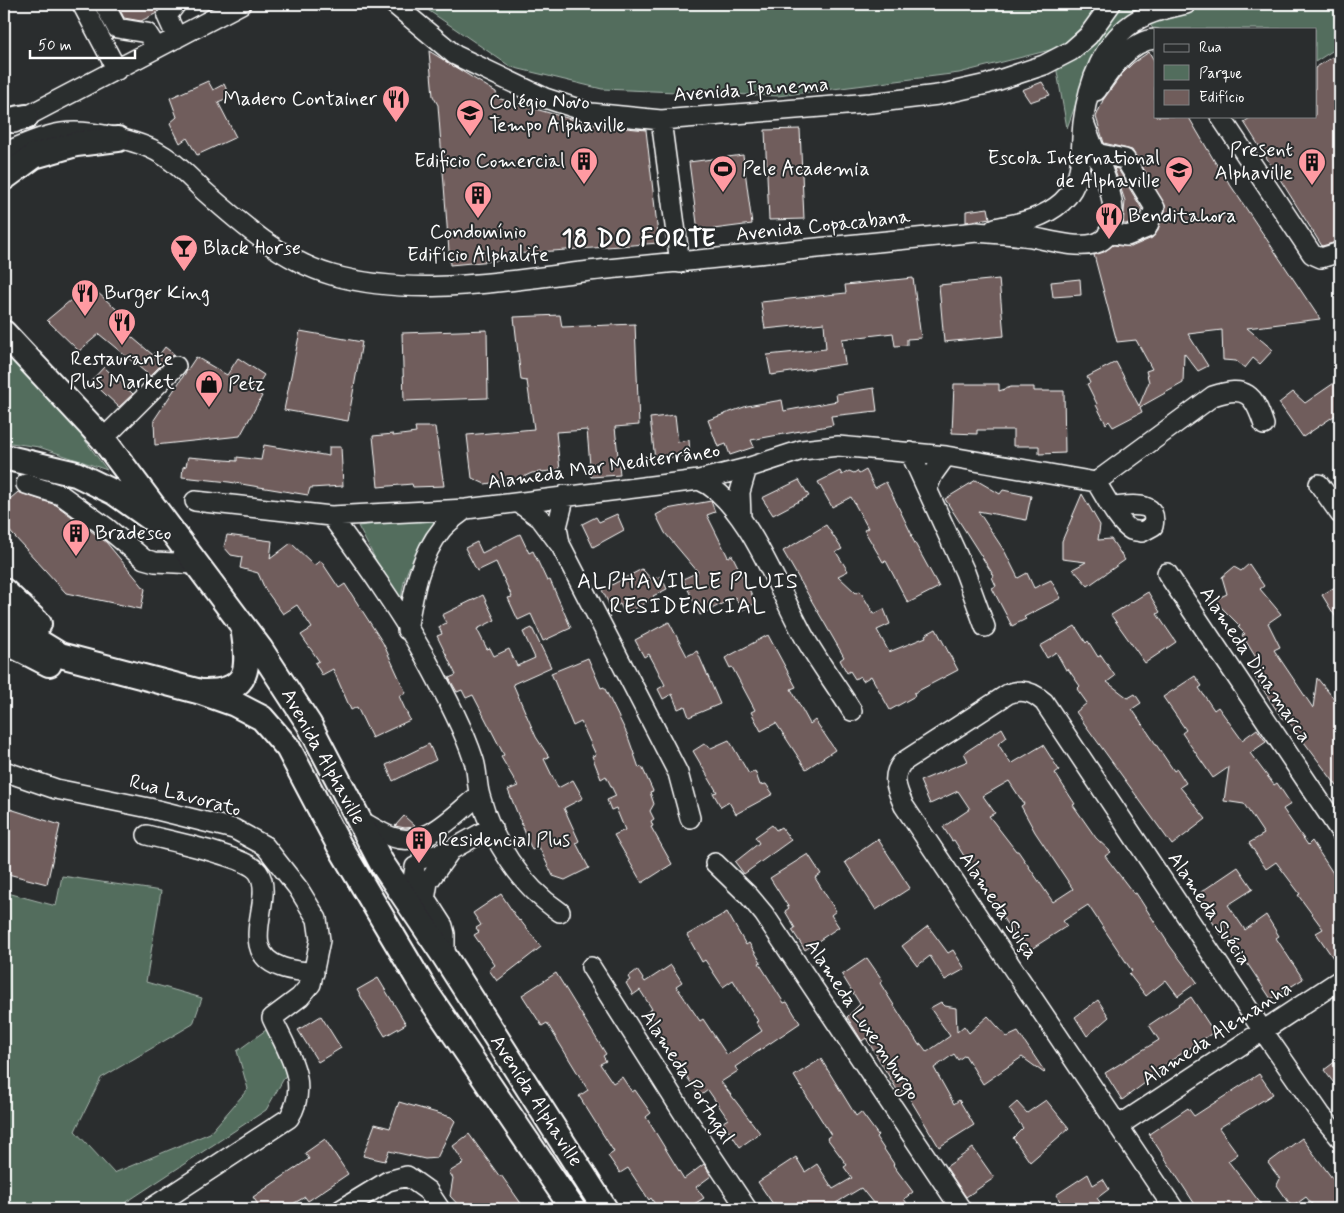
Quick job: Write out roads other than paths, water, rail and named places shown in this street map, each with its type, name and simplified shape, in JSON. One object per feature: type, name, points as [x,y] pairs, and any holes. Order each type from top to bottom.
[{"type":"main road","points":[[4,178],[34,156],[76,144],[118,139]]},
{"type":"main road","name":"Avenida Alphaville","points":[[4,332],[103,439],[243,627],[310,724],[381,862],[445,957],[605,1209]]},
{"type":"main road","points":[[4,457],[76,474],[115,493],[172,533]]},
{"type":"main road","points":[[4,591],[81,661]]},
{"type":"main road","name":"Avenida Alphaville","points":[[4,615],[37,641],[60,654],[201,692],[235,704],[262,718],[288,748],[339,845],[412,970],[573,1209]]},
{"type":"main road","points":[[201,692],[222,692],[236,686],[244,676],[246,648],[243,627]]},
{"type":"main road","points":[[4,636],[16,647],[42,661],[78,672],[143,677]]},
{"type":"main road","points":[[412,970],[426,971],[439,964],[445,957]]},
{"type":"street","points":[[82,4],[117,70]]},
{"type":"street","points":[[104,4],[117,28],[146,33],[156,47]]},
{"type":"street","points":[[176,4],[167,16],[177,38]]},
{"type":"street","points":[[4,128],[15,119],[117,70],[156,47],[241,4]]},
{"type":"street","name":"Avenida Ipanema","points":[[394,4],[455,55],[545,98],[591,113],[661,120],[871,103],[938,95],[987,84],[1044,66],[1071,51],[1088,36],[1111,4]]},
{"type":"street","name":"Avenida Copacabana","points":[[4,153],[35,140],[62,133],[89,132],[106,134],[160,153],[259,237],[292,258],[330,274],[391,286],[467,284],[977,232],[1027,221],[1045,214],[1062,202],[1073,188],[1080,170],[1085,113],[1100,60],[1122,30],[1140,18],[1163,9],[1186,4]]},
{"type":"street","points":[[1095,153],[1125,159],[1155,208],[1147,228],[1126,236],[1108,233],[1113,216],[1112,199],[1095,153],[1085,113],[1109,72],[1131,49],[1154,39]]},
{"type":"street","points":[[1221,118],[1312,254],[1321,258],[1340,252]]},
{"type":"street","points":[[661,120],[680,263]]},
{"type":"street","name":"Avenida Copacabana","points":[[977,232],[1030,237],[1082,246],[1105,239],[1108,233]]},
{"type":"street","points":[[103,439],[176,366]]},
{"type":"street","points":[[1112,507],[1096,482],[1213,396],[1230,390],[1241,391],[1252,397],[1258,406],[1264,425]]},
{"type":"street","name":"Alameda Mar Mediterrâneo","points":[[195,501],[331,516],[466,509],[565,495],[699,480],[747,468],[802,450],[838,446],[946,456],[1096,482]]},
{"type":"street","points":[[910,452],[965,572],[985,627]]},
{"type":"street","points":[[927,489],[933,474],[946,456]]},
{"type":"street","points":[[742,518],[740,492],[747,468]]},
{"type":"street","points":[[699,480],[719,491],[742,518],[806,639],[852,711]]},
{"type":"street","points":[[26,484],[61,495],[107,528],[144,559],[155,562],[195,564]]},
{"type":"street","points":[[1319,484],[1340,514]]},
{"type":"street","points":[[561,546],[557,527],[565,495]]},
{"type":"street","points":[[519,503],[540,518],[561,546],[678,773],[690,818]]},
{"type":"street","points":[[407,630],[413,593],[430,548],[442,528],[466,509]]},
{"type":"street","points":[[331,516],[364,562],[424,655],[473,758],[479,795],[492,827],[516,871],[544,901],[560,912]]},
{"type":"street","name":"Alameda Dinamarca","points":[[1167,573],[1340,831]]},
{"type":"street","name":"Alameda Suíça","points":[[1044,702],[1036,694],[1025,691],[1016,690],[1008,694],[903,762],[897,769],[894,777],[897,792],[904,806],[1174,1209]]},
{"type":"street","name":"Alameda Suécia","points":[[1044,702],[1263,1031],[1340,1138]]},
{"type":"street","name":"Rua Lavorato","points":[[4,771],[56,789],[149,808],[234,829],[265,846],[298,888],[317,919],[320,940],[311,984],[300,997],[272,1018],[299,1082],[299,1095],[290,1118],[150,1209]]},
{"type":"street","points":[[358,819],[392,837],[410,841],[424,837],[479,795]]},
{"type":"street","points":[[444,823],[454,848]]},
{"type":"street","points":[[445,957],[443,926],[413,879],[418,863],[427,856],[454,848],[492,827]]},
{"type":"street","points":[[147,835],[218,854],[242,862],[258,871],[264,885],[257,932],[259,944],[267,960],[280,967],[314,973]]},
{"type":"street","points":[[426,900],[428,882],[454,848]]},
{"type":"street","name":"Alameda Luxemburgo","points":[[715,863],[749,896],[764,914],[961,1209]]},
{"type":"street","name":"Alameda Portugal","points":[[591,967],[687,1120],[747,1209]]},
{"type":"street","name":"Alameda Alemanha","points":[[1118,1126],[1340,980]]},
{"type":"street","points":[[342,1209],[388,1181],[407,1176],[428,1191],[440,1209]]},
{"type":"place","name":"Madero Container","points":[[396,123]]},
{"type":"place","name":"Colégio Novo Tempo Alphaville","points":[[470,137]]},
{"type":"place","name":"Edificio Comercial","points":[[584,185]]},
{"type":"place","name":"Present Alphaville","points":[[1312,186]]},
{"type":"place","name":"Pele Academia","points":[[723,193]]},
{"type":"place","name":"Escola International de Alphaville","points":[[1179,194]]},
{"type":"place","name":"Condomínio Edifício Alphalife","points":[[478,219]]},
{"type":"place","name":"Benditahora","points":[[1109,240]]},
{"type":"place","name":"Black Horse","points":[[184,272]]},
{"type":"place","name":"Burger King","points":[[85,317]]},
{"type":"place","name":"Restaurante Plus Market","points":[[122,346]]},
{"type":"place","name":"Petz","points":[[209,408]]},
{"type":"place","name":"Bradesco","points":[[76,557]]},
{"type":"place","name":"Residencial Plus","points":[[419,864]]},
{"type":"district","name":"18 DO FORTE","points":[[639,239]]},
{"type":"district","name":"ALPHAVILLE PLUIS RESIDENCIAL","points":[[688,594]]}]
